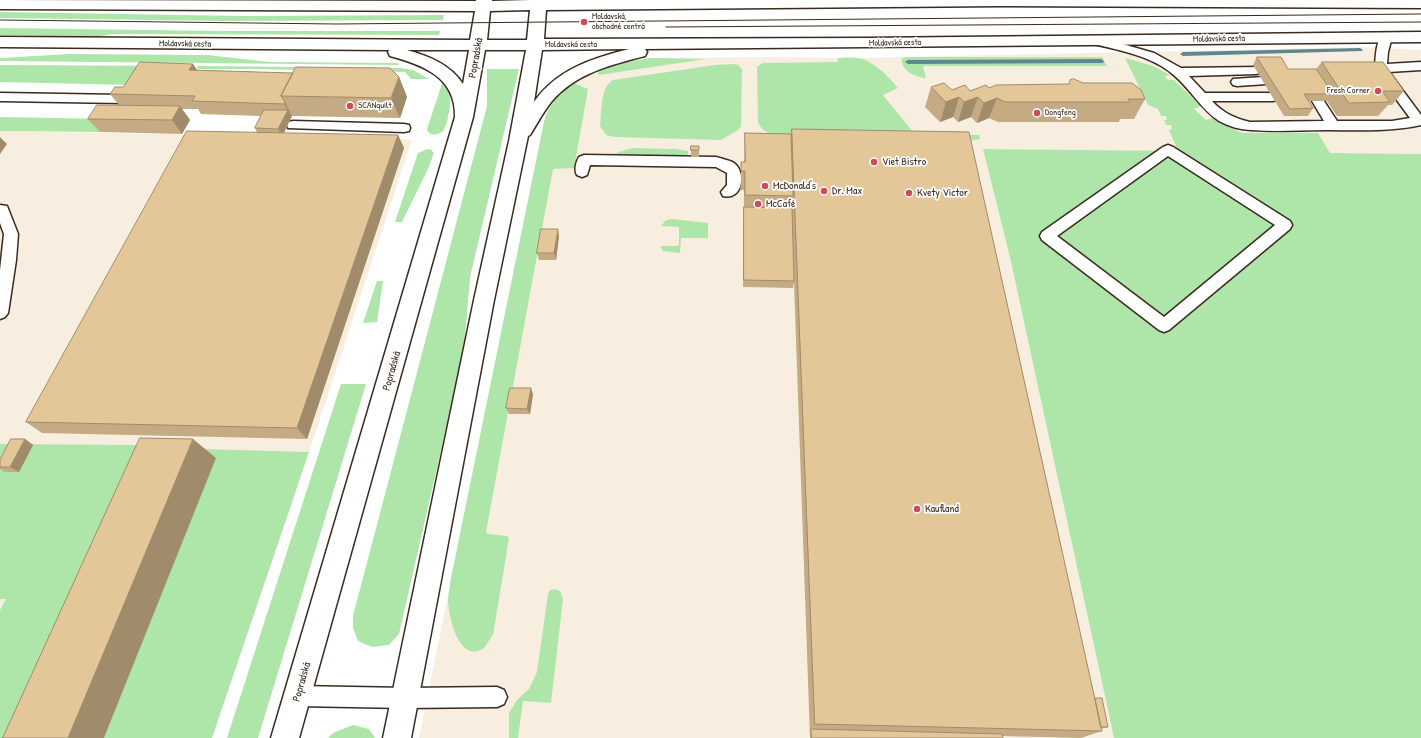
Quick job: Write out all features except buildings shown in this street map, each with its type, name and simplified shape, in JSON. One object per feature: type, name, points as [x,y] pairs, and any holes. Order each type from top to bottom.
[{"type":"street","points":[[654,0],[678,4]]},
{"type":"street","points":[[0,4],[131,6],[347,2],[678,4],[1002,0],[1358,1],[1421,3]]},
{"type":"street","name":"Popradská","points":[[285,738],[464,117],[478,45],[484,3]]},
{"type":"street","points":[[397,738],[484,300],[518,141],[535,45],[539,3]]},
{"type":"street","name":"Moldavská cesta","points":[[0,42],[535,45],[1421,37]]},
{"type":"street","points":[[518,141],[549,93],[571,76],[596,64],[667,44]]},
{"type":"street","name":"Moldavská cesta","points":[[370,45],[427,62],[441,71],[458,89],[464,117]]},
{"type":"lane","points":[[1098,41],[1148,54],[1178,72],[1208,107],[1226,120],[1237,124],[1250,126],[1334,126],[1392,125],[1420,121],[1381,69],[1382,52],[1386,37]]},
{"type":"lane","points":[[1357,69],[1421,66]]},
{"type":"lane","points":[[1178,72],[1256,70]]},
{"type":"lane","points":[[1188,83],[1262,81]]},
{"type":"lane","points":[[0,97],[122,99]]},
{"type":"lane","points":[[1200,97],[1273,97]]},
{"type":"lane","points":[[1318,101],[1334,126]]},
{"type":"lane","points":[[293,125],[404,128]]},
{"type":"lane","points":[[1168,150],[1285,225],[1164,326],[1047,236],[1168,150]]},
{"type":"lane","points":[[582,172],[584,160],[716,162],[728,166],[732,169],[736,177],[734,187],[728,192]]},
{"type":"lane","points":[[0,210],[2,210],[11,234],[9,260],[0,313]]},
{"type":"lane","points":[[297,696],[497,698]]},
{"type":"shaded area","points":[[1362,47],[1421,50],[1421,154],[983,149],[1011,262],[1114,738],[419,738],[544,122],[547,112],[558,95],[573,83],[597,70],[621,63],[651,58],[856,58]]},
{"type":"shaded area","points":[[0,131],[387,138],[412,140],[309,452],[283,452],[183,738],[0,738]]},
{"type":"green space","points":[[0,12],[245,16],[444,15],[443,20],[224,21],[0,18]]},
{"type":"green space","points":[[0,28],[221,31],[440,31],[439,35],[111,34],[97,37],[0,35]]},
{"type":"green space","points":[[70,54],[207,55],[270,62],[398,63],[398,65],[0,61],[0,58]]},
{"type":"green space","points":[[1102,57],[1107,66],[923,66],[926,78],[913,75],[906,70],[902,63],[902,58]]},
{"type":"green space","points":[[651,58],[706,59],[599,75],[597,70],[621,63]]},
{"type":"green space","points":[[837,58],[863,59],[874,65],[885,74],[898,88],[883,95],[917,137],[930,134],[979,135],[980,139],[960,143],[773,135],[763,130],[758,123],[757,67],[763,63],[838,62]]},
{"type":"green space","points":[[1125,58],[1153,66],[1170,75],[1165,76],[1168,80],[1174,80],[1201,106],[1194,109],[1206,120],[1213,118],[1242,133],[1318,133],[1330,153],[1421,154],[1421,738],[1114,738],[1011,262],[983,149],[1178,151],[1169,130],[1172,129],[1171,125],[1166,125],[1164,120],[1167,120],[1166,116],[1161,116],[1158,109],[1148,105]]},
{"type":"green space","points":[[0,65],[193,66],[132,85],[0,82]]},
{"type":"green space","points":[[715,65],[738,65],[742,69],[741,126],[738,130],[721,140],[615,137],[606,135],[600,126],[604,94],[609,83],[613,80]]},
{"type":"green space","points":[[198,66],[400,68],[413,70],[429,79],[411,79],[405,72],[197,69]]},
{"type":"green space","points":[[487,69],[519,69],[470,277],[464,350],[399,634],[389,645],[372,647],[358,641],[353,628],[353,616],[487,106]]},
{"type":"green space","points":[[443,81],[450,91],[448,118],[443,131],[439,134],[431,134],[427,129]]},
{"type":"green space","points":[[573,83],[588,89],[574,168],[553,169],[486,532],[488,534],[507,536],[509,538],[493,635],[484,648],[475,652],[468,650],[462,645],[453,627],[448,601],[450,583],[544,122],[555,100]]},
{"type":"green space","points":[[0,117],[108,119],[100,132],[0,131]]},
{"type":"green space","points":[[632,148],[676,149],[688,151],[688,157],[607,156]]},
{"type":"green space","points":[[430,149],[434,153],[428,169],[402,222],[395,222],[418,153]]},
{"type":"green space","points":[[672,219],[708,223],[708,239],[681,238],[680,253],[663,251],[660,246],[679,245],[679,227],[661,226],[666,220]]},
{"type":"green space","points":[[377,281],[383,281],[377,322],[363,323]]},
{"type":"green space","points":[[341,384],[366,384],[258,738],[227,738]]},
{"type":"green space","points":[[0,444],[139,445],[43,738],[0,738],[0,610],[6,599],[0,599]]},
{"type":"green space","points":[[201,449],[309,452],[212,738],[104,738],[215,458]]},
{"type":"green space","points":[[555,589],[560,591],[563,599],[551,703],[523,701],[518,738],[509,738],[509,713],[517,700],[529,689],[537,672],[548,594],[550,590]]},
{"type":"green space","points":[[353,725],[369,729],[375,738],[328,738],[333,733]]},
{"type":"waterway","points":[[1183,54],[1360,50]]},
{"type":"waterway","points":[[908,62],[1101,61]]},
{"type":"tram line","points":[[0,20],[336,24],[1421,14]]},
{"type":"tram line","points":[[666,27],[1421,22]]},
{"type":"place","name":"Moldavská, obchodné centrá","points":[[584,22]]},
{"type":"place","name":"Fresh Corner","points":[[1378,91]]},
{"type":"place","name":"SCANquilt","points":[[350,106]]},
{"type":"place","name":"Dongfeng","points":[[1037,113]]},
{"type":"place","name":"Viet Bistro","points":[[874,162]]},
{"type":"place","name":"McDonald's","points":[[765,186]]},
{"type":"place","name":"Dr. Max","points":[[824,191]]},
{"type":"place","name":"Kvety Victor","points":[[909,193]]},
{"type":"place","name":"McCafé","points":[[758,204]]},
{"type":"place","name":"Kaufland","points":[[917,509]]}]
